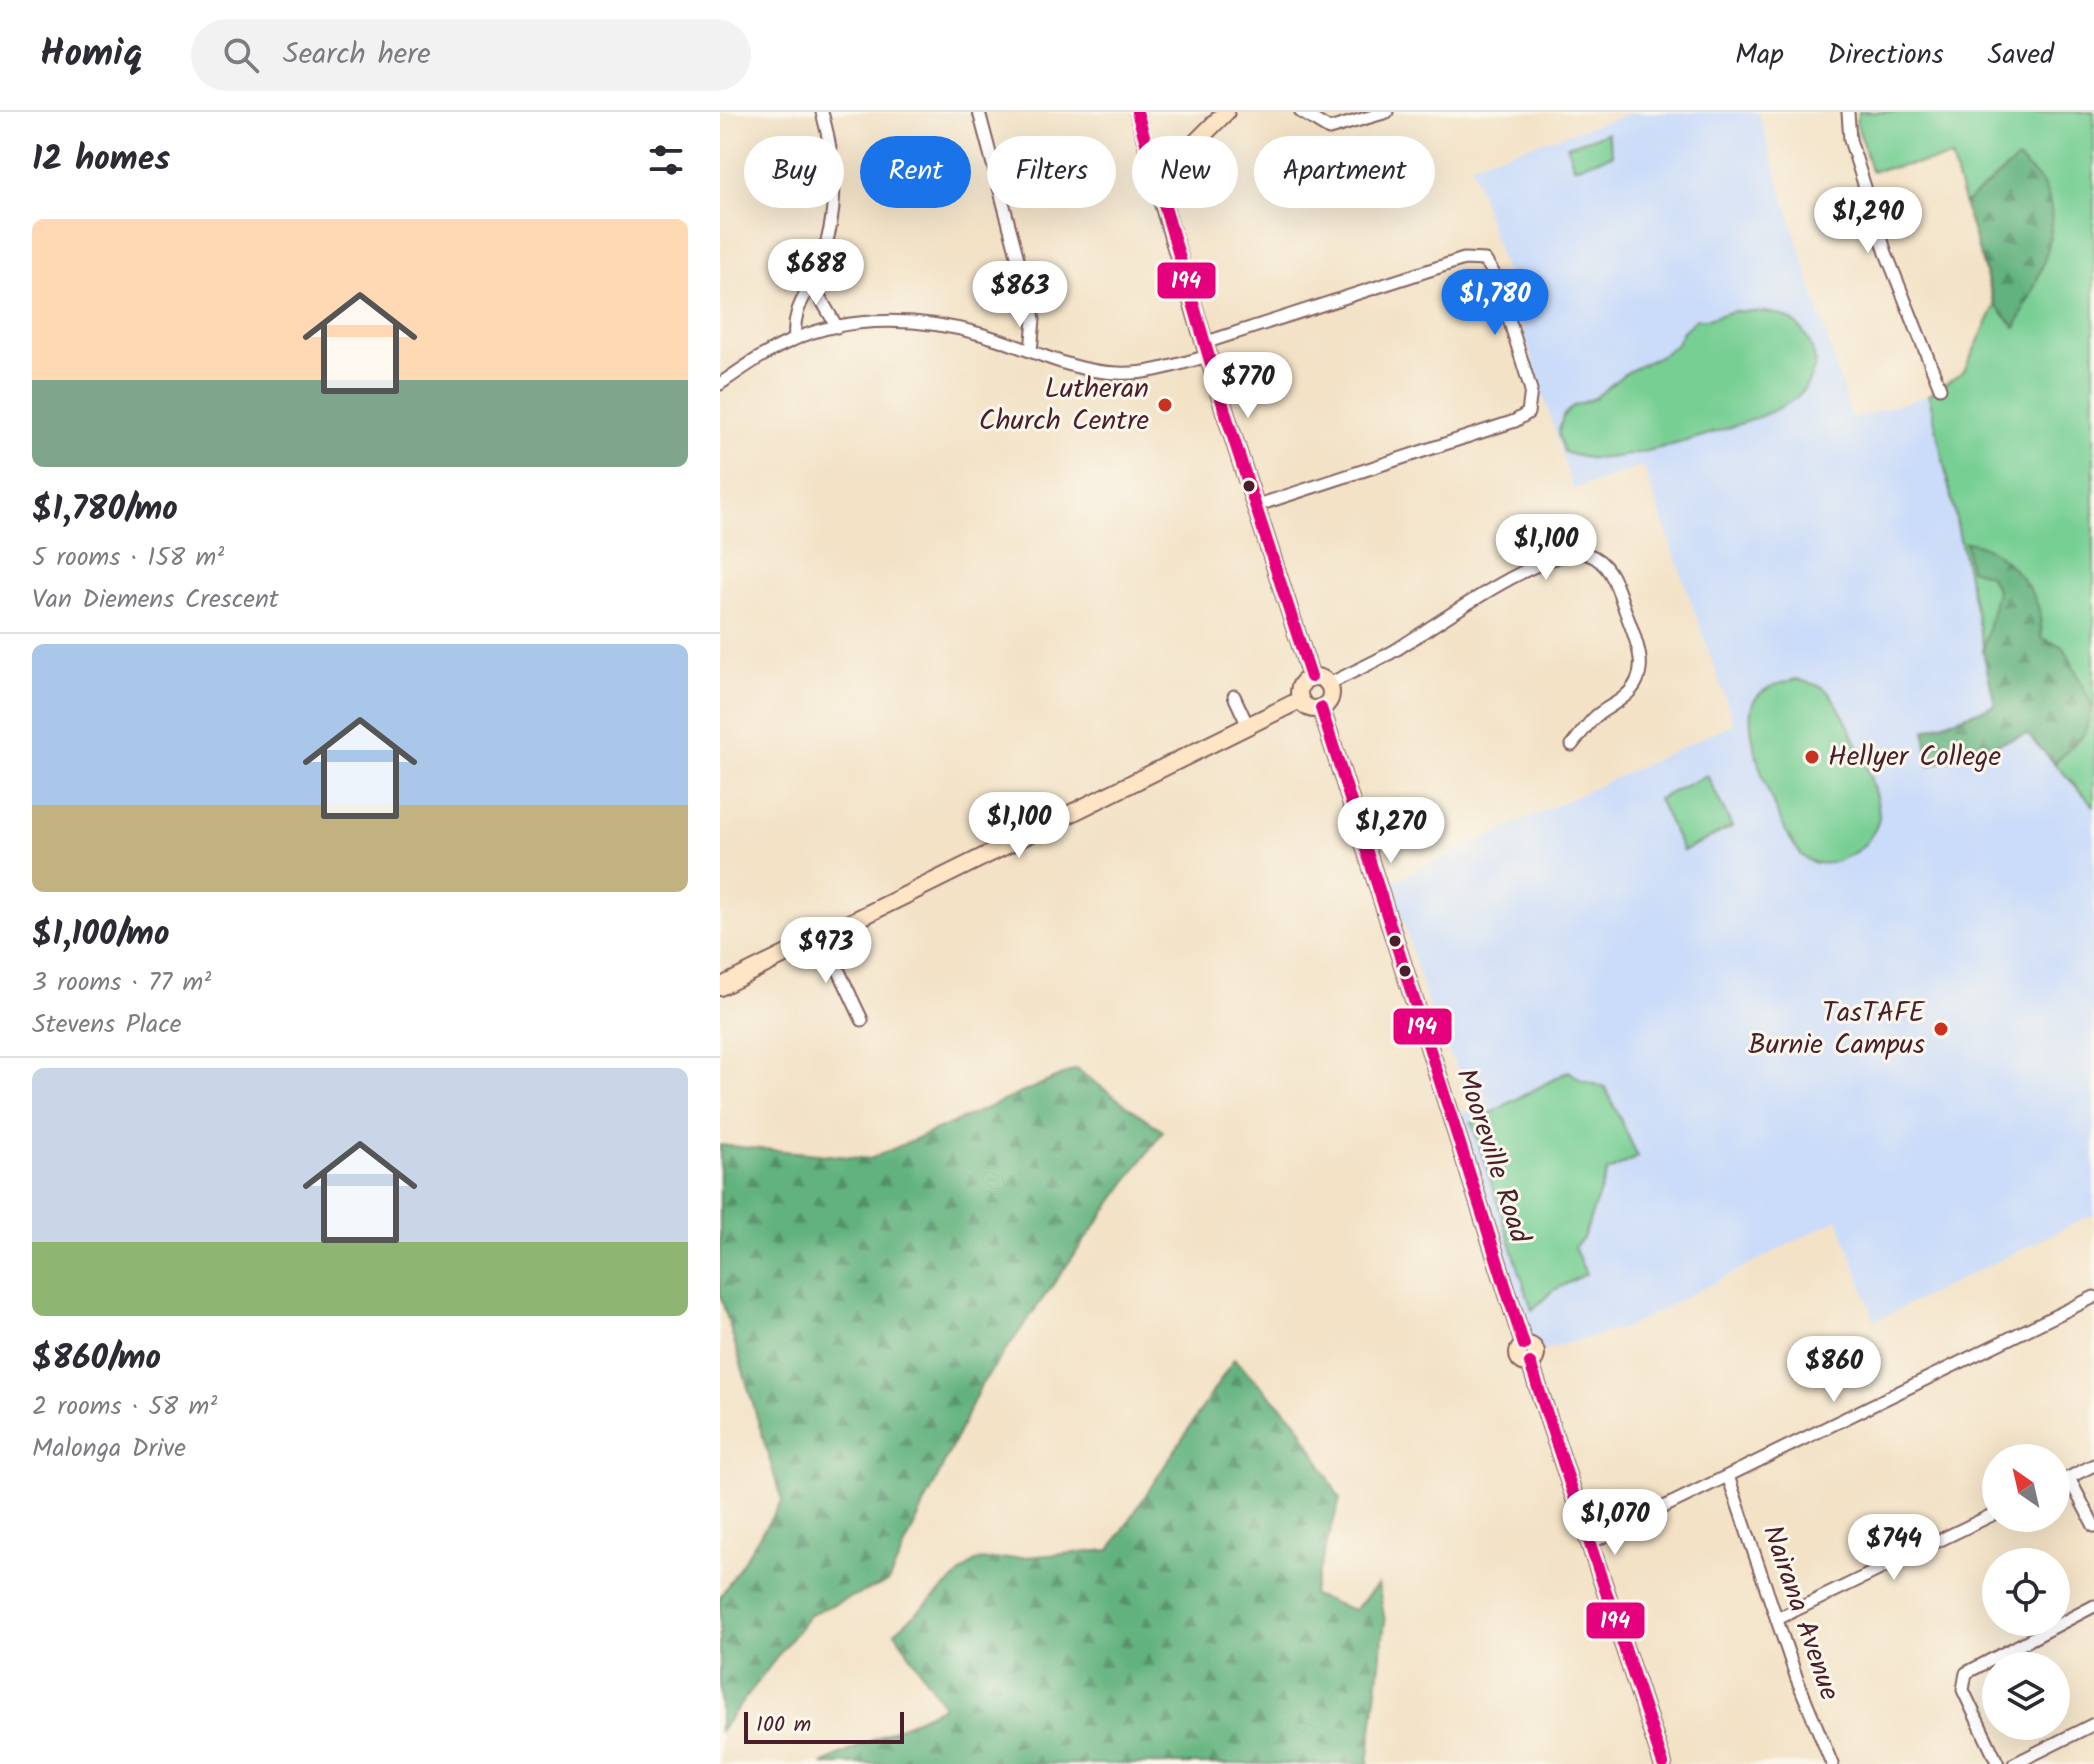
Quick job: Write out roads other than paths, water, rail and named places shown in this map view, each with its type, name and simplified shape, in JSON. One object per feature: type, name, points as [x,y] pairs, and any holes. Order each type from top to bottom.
[{"type":"main road","points":[[1202,136],[1226,112]]},
{"type":"main road","points":[[1164,208],[1206,350],[1311,677]]},
{"type":"main road","points":[[1311,677],[1321,678],[1329,684],[1331,698],[1321,708],[1311,709],[1300,700],[1302,684],[1311,677]]},
{"type":"main road","points":[[720,987],[1300,700]]},
{"type":"main road","name":"Mooreville Road","points":[[1321,708],[1524,1345],[1532,1346],[1536,1352],[1530,1363],[1663,1764]]},
{"type":"street","points":[[795,338],[793,322],[800,298],[816,272],[834,216],[832,149],[822,112]]},
{"type":"street","points":[[979,112],[1034,319],[1031,351]]},
{"type":"street","points":[[1137,112],[1144,136]]},
{"type":"street","points":[[1301,112],[1329,129],[1387,112]]},
{"type":"street","points":[[1848,112],[1850,140],[1886,253],[1940,388]]},
{"type":"street","points":[[720,384],[795,338],[870,322],[916,323],[983,334],[1074,367],[1119,373],[1164,368],[1206,350],[1464,259],[1485,260],[1496,277],[1531,390],[1528,413],[1515,421],[1255,506]]},
{"type":"street","points":[[816,272],[819,296],[837,327]]},
{"type":"street","points":[[1329,684],[1392,652],[1493,589],[1539,566],[1567,554],[1589,555],[1607,568],[1616,584],[1640,651],[1641,670],[1634,688],[1595,717],[1572,745]]},
{"type":"street","points":[[1234,696],[1248,726]]},
{"type":"street","points":[[822,935],[862,1020]]},
{"type":"street","points":[[1590,1543],[2094,1297]]},
{"type":"street","points":[[2070,1477],[2094,1465]]},
{"type":"street","name":"Nairana Avenue","points":[[1728,1476],[1816,1732],[1832,1764]]},
{"type":"street","points":[[2070,1480],[2094,1526]]},
{"type":"street","points":[[1777,1619],[1982,1520]]},
{"type":"street","points":[[1998,1764],[1963,1690],[1966,1673],[2094,1606]]},
{"type":"street","points":[[2014,1764],[2094,1724]]},
{"type":"place","name":"Lutheran Church Centre","points":[[1165,405]]},
{"type":"place","name":"Hellyer College","points":[[1812,757]]},
{"type":"place","name":"TasTAFE Burnie Campus","points":[[1941,1029]]}]
